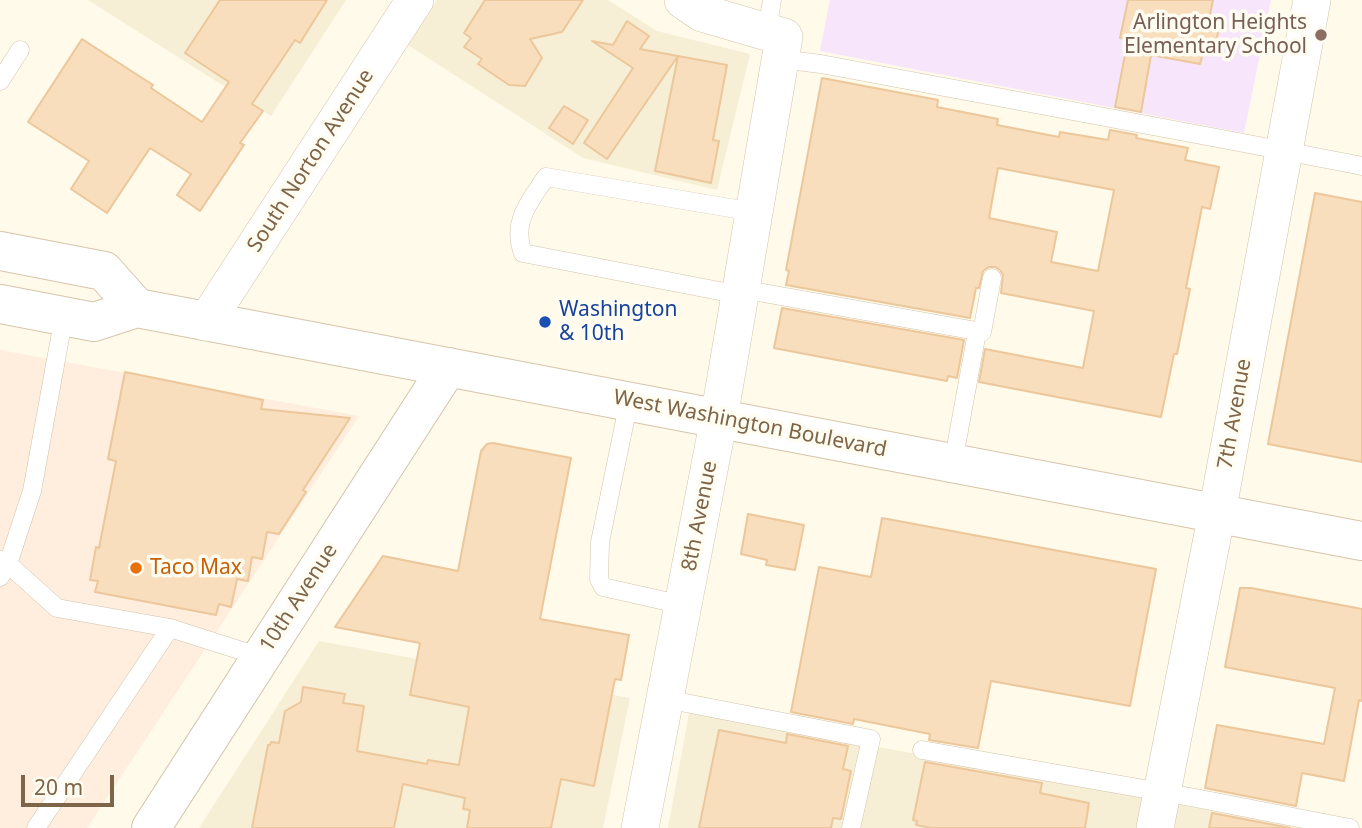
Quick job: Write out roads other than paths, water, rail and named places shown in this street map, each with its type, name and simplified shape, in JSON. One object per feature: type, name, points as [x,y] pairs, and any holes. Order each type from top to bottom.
[{"type":"main road","points":[[0,251],[104,271],[137,308]]},
{"type":"main road","name":"West Washington Boulevard","points":[[0,304],[94,322],[137,308],[1362,541]]},
{"type":"main road","name":"10th Avenue","points":[[151,828],[448,367]]},
{"type":"street","name":"South Norton Avenue","points":[[206,322],[415,0]]},
{"type":"street","points":[[683,0],[702,13],[776,32]]},
{"type":"street","name":"7th Avenue","points":[[1155,828],[1217,513],[1312,0]]},
{"type":"street","name":"8th Avenue","points":[[640,828],[741,292],[754,212],[776,32]]},
{"type":"lane","points":[[776,32],[835,67],[1362,166]]},
{"type":"lane","points":[[0,80],[20,50]]},
{"type":"lane","points":[[754,212],[546,177],[523,212],[518,239],[523,253],[977,332],[982,332],[992,278]]},
{"type":"lane","points":[[64,316],[32,491],[3,567],[57,608],[170,628],[261,657]]},
{"type":"lane","points":[[953,463],[977,332]]},
{"type":"lane","points":[[629,401],[600,542],[599,579],[603,587],[683,605]]},
{"type":"lane","points":[[36,828],[170,628]]},
{"type":"lane","points":[[665,699],[871,739],[851,828]]},
{"type":"lane","points":[[922,750],[1350,828]]},
{"type":"place","name":"Arlington Heights Elementary School","points":[[1321,35]]},
{"type":"place","name":"Washington & 10th","points":[[545,322]]},
{"type":"place","name":"Taco Max","points":[[136,568]]}]
